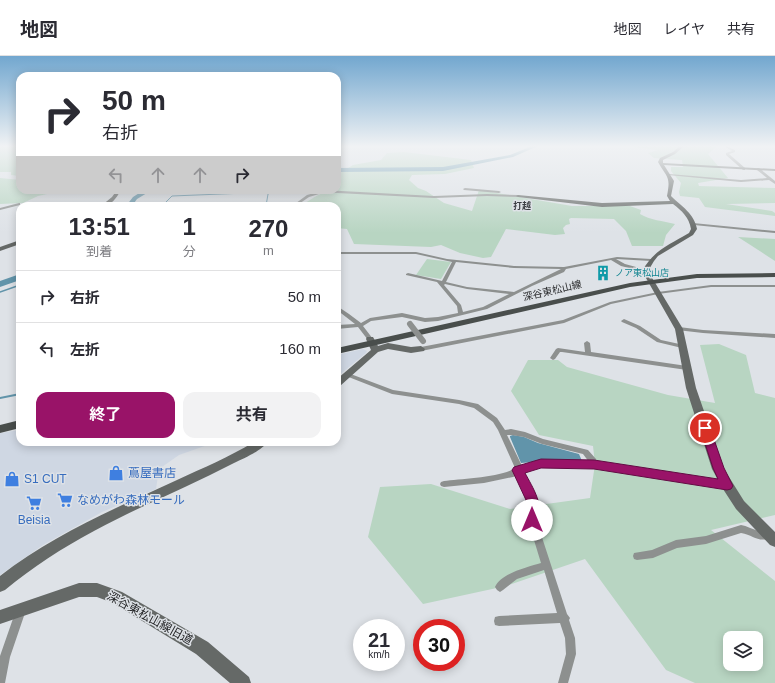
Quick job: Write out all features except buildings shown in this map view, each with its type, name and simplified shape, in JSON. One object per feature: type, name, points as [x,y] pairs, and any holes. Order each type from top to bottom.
[{"type":"main road","name":"深谷東松山線","points":[[341,350],[607,289],[649,277],[714,272],[775,271]]},
{"type":"main road","name":"深谷東松山線","points":[[649,277],[775,274]]},
{"type":"main road","name":"深谷東松山線","points":[[341,347],[372,344]]},
{"type":"main road","points":[[0,422],[16,419]]},
{"type":"main road","points":[[0,429],[16,425]]},
{"type":"street","points":[[341,253],[416,253],[456,261],[514,267],[564,268],[612,259],[650,260],[692,234],[694,229],[694,224],[687,211],[674,202],[669,196],[672,183],[669,175]]},
{"type":"street","points":[[672,175],[741,181],[770,180]]},
{"type":"street","points":[[764,175],[775,182]]},
{"type":"street","points":[[465,190],[490,191],[518,196],[602,205],[674,202]]},
{"type":"street","points":[[341,191],[434,197],[518,196]]},
{"type":"street","points":[[109,202],[116,194]]},
{"type":"street","points":[[300,202],[313,194]]},
{"type":"street","points":[[0,209],[16,205]]},
{"type":"street","points":[[694,224],[775,232]]},
{"type":"street","points":[[0,249],[16,243]]},
{"type":"street","points":[[612,259],[649,277]]},
{"type":"street","points":[[623,265],[636,259]]},
{"type":"street","points":[[650,260],[649,277],[679,329],[691,388],[718,468],[727,486],[740,505],[772,538]]},
{"type":"street","points":[[441,283],[456,261]]},
{"type":"street","points":[[341,327],[362,326],[370,320],[402,315],[425,320],[438,319],[484,308],[562,271],[564,268]]},
{"type":"street","points":[[408,274],[441,283],[476,290],[514,293]]},
{"type":"street","points":[[441,283],[459,306],[461,314]]},
{"type":"street","points":[[372,344],[411,350],[422,345],[564,321],[610,303],[658,293],[711,286],[775,286]]},
{"type":"street","points":[[341,310],[354,318],[362,326],[372,344],[372,354],[341,381]]},
{"type":"street","points":[[624,321],[638,328],[659,342],[682,346]]},
{"type":"street","points":[[410,324],[422,345]]},
{"type":"street","points":[[679,329],[704,333],[738,333],[775,336]]},
{"type":"street","points":[[587,343],[588,354]]},
{"type":"street","points":[[553,358],[558,350],[687,368]]},
{"type":"street","points":[[348,375],[392,392],[476,406],[495,420],[503,433],[518,470],[533,500],[533,522],[548,565],[570,638],[571,654],[563,683]]},
{"type":"street","points":[[503,433],[511,432],[525,435],[585,452],[593,460],[594,465]]},
{"type":"street","points":[[0,585],[54,545],[233,459],[255,446]]},
{"type":"street","points":[[444,484],[484,480],[513,474],[518,470],[541,464],[594,465],[727,486]]},
{"type":"street","points":[[518,528],[533,522]]},
{"type":"street","points":[[637,556],[653,554],[676,544],[706,540],[741,529],[760,536],[772,538]]},
{"type":"street","points":[[500,587],[514,576],[548,565]]},
{"type":"street","name":"深谷東松山線旧道","points":[[0,617],[22,608],[79,590],[97,590],[117,597],[202,648],[243,683]]},
{"type":"street","points":[[0,683],[5,657],[22,608]]},
{"type":"street","points":[[499,621],[564,618]]},
{"type":"shaded area","points":[[363,349],[367,351],[341,374],[341,354]]},
{"type":"shaded area","name":"なめがわ森林モール","points":[[16,431],[16,446],[205,446],[179,455],[159,469],[156,489],[102,512],[43,545],[0,575],[0,433]]},
{"type":"green space","points":[[341,175],[412,175],[409,180],[418,188],[426,191],[444,203],[472,211],[479,190],[572,206],[630,206],[641,210],[640,214],[644,216],[675,224],[666,235],[663,246],[632,246],[626,231],[614,219],[571,218],[569,219],[570,224],[563,228],[565,234],[555,235],[506,229],[491,257],[483,258],[460,253],[441,245],[431,247],[354,244],[347,229],[341,228],[341,202],[307,202],[321,194],[341,194]]},
{"type":"green space","points":[[675,175],[726,175],[728,178],[698,183],[699,186],[775,188],[775,203],[726,204],[772,211],[775,213],[775,216],[705,207],[699,198],[680,196],[679,192],[681,183]]},
{"type":"green space","points":[[0,178],[16,180],[16,194],[47,194],[38,196],[25,202],[0,204]]},
{"type":"green space","points":[[738,237],[775,239],[775,261]]},
{"type":"green space","points":[[427,259],[451,262],[441,279],[416,275]]},
{"type":"green space","points":[[719,344],[746,355],[755,393],[775,398],[775,515],[711,530],[775,581],[775,683],[695,683],[666,670],[585,559],[506,586],[423,604],[368,537],[380,487],[431,484],[510,509],[590,498],[595,464],[593,446],[539,435],[511,391],[528,360],[558,360],[567,367],[668,395],[715,403],[700,345]]},
{"type":"water","points":[[513,435],[579,454],[582,461],[559,460],[521,463],[510,437]]},
{"type":"waterway","points":[[132,202],[135,198],[142,194]]},
{"type":"waterway","points":[[166,202],[172,196],[222,194]]},
{"type":"waterway","points":[[267,202],[268,194]]},
{"type":"waterway","points":[[0,284],[16,278]]},
{"type":"waterway","points":[[0,292],[16,286]]},
{"type":"waterway","points":[[0,398],[16,395]]},
{"type":"place","name":"ノア東松山店","points":[[603,273]]},
{"type":"place","name":"蔦屋書店","points":[[116,473]]},
{"type":"place","name":"S1 CUT","points":[[12,479]]},
{"type":"place","name":"なめがわ森林モール","points":[[65,500]]},
{"type":"place","name":"Beisia","points":[[34,503]]},
{"type":"district","name":"打越","points":[[522,206]]},
{"type":"route","points":[[532,520],[533,500],[518,470],[541,464],[567,463],[594,465],[727,486],[718,468],[705,428]]}]
